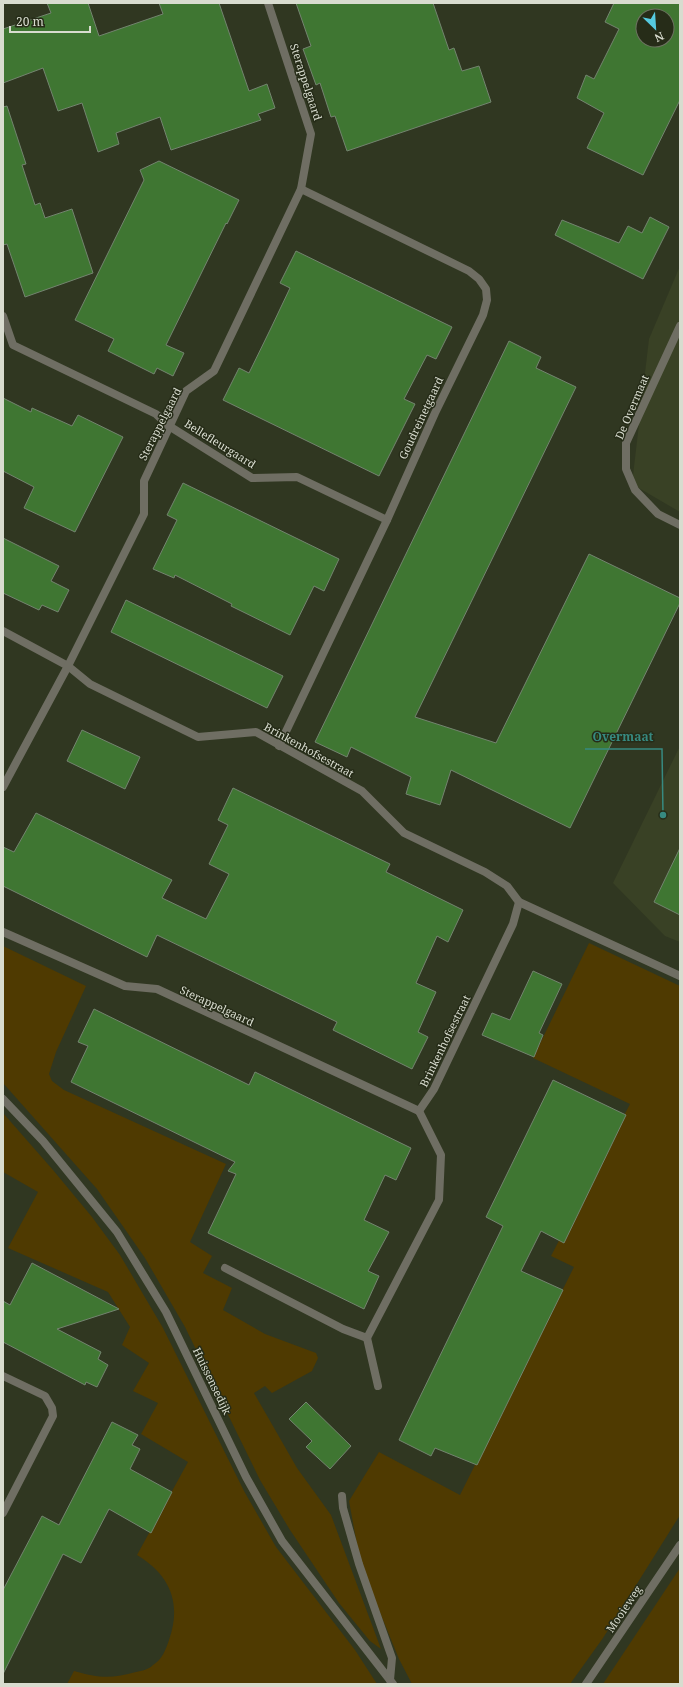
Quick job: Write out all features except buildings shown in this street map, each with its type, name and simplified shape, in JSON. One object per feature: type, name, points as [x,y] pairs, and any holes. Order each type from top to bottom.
[{"type":"street","name":"Sterappelgaard","points":[[3,787],[68,666],[144,514],[144,481],[186,391],[214,372],[301,189],[312,134],[268,3]]},
{"type":"street","name":"Goudreinetgaard","points":[[279,746],[387,520],[435,413],[483,315],[487,300],[486,290],[479,279],[469,271],[301,189]]},
{"type":"street","name":"Bellefleurgaard","points":[[3,316],[13,344],[156,414],[169,426],[252,478],[297,477],[387,520]]},
{"type":"street","name":"De Overmaat","points":[[680,326],[626,443],[626,469],[635,490],[658,514],[680,525]]},
{"type":"street","name":"Brinkenhofsestraat","points":[[3,631],[68,666],[90,684],[198,737],[256,732],[362,792],[404,833],[485,872],[507,886],[519,902],[680,976]]},
{"type":"street","name":"Brinkenhofsestraat","points":[[419,1111],[434,1090],[513,924],[519,902]]},
{"type":"street","name":"Sterappelgaard","points":[[3,932],[125,986],[157,989],[419,1111]]},
{"type":"street","name":"Huissensedijk","points":[[3,1099],[43,1141],[117,1232],[166,1312],[246,1477],[282,1540],[391,1682]]},
{"type":"street","points":[[378,1386],[367,1338],[439,1200],[441,1155],[419,1111]]},
{"type":"street","points":[[225,1268],[343,1329],[367,1338]]},
{"type":"street","points":[[3,1376],[45,1396],[52,1408],[53,1416],[3,1513]]},
{"type":"street","name":"Huissensedijk","points":[[342,1496],[343,1508],[359,1564],[392,1658],[391,1682]]},
{"type":"street","name":"Mooieweg","points":[[586,1684],[680,1545]]},
{"type":"shaded area","points":[[680,266],[680,512],[632,484],[649,339]]},
{"type":"shaded area","points":[[680,746],[680,942],[665,936],[613,883]]},
{"type":"shaded area","points":[[589,943],[680,986],[680,1515],[603,1638],[570,1684],[412,1684],[399,1659],[361,1566],[349,1501],[379,1452],[460,1495],[574,1267],[551,1256],[630,1104],[533,1058]]},
{"type":"shaded area","points":[[3,946],[86,986],[56,1052],[49,1074],[52,1081],[64,1090],[226,1164],[190,1242],[212,1256],[203,1273],[232,1288],[223,1310],[265,1334],[316,1353],[318,1358],[312,1371],[272,1393],[265,1386],[254,1393],[297,1468],[331,1515],[381,1649],[370,1641],[339,1603],[290,1530],[260,1480],[185,1327],[145,1258],[97,1189],[3,1083]]},
{"type":"shaded area","points":[[3,1113],[92,1217],[120,1255],[163,1328],[244,1491],[276,1547],[355,1650],[377,1684],[67,1684],[74,1671],[105,1677],[120,1676],[147,1669],[156,1663],[163,1654],[173,1627],[173,1602],[165,1581],[158,1572],[137,1555],[188,1462],[141,1434],[158,1403],[133,1391],[149,1363],[122,1345],[130,1327],[108,1292],[8,1248],[38,1192],[3,1172]]},
{"type":"shaded area","points":[[680,1568],[680,1684],[603,1684]]},
{"type":"place","name":"Overmaat","points":[[663,815]]}]
